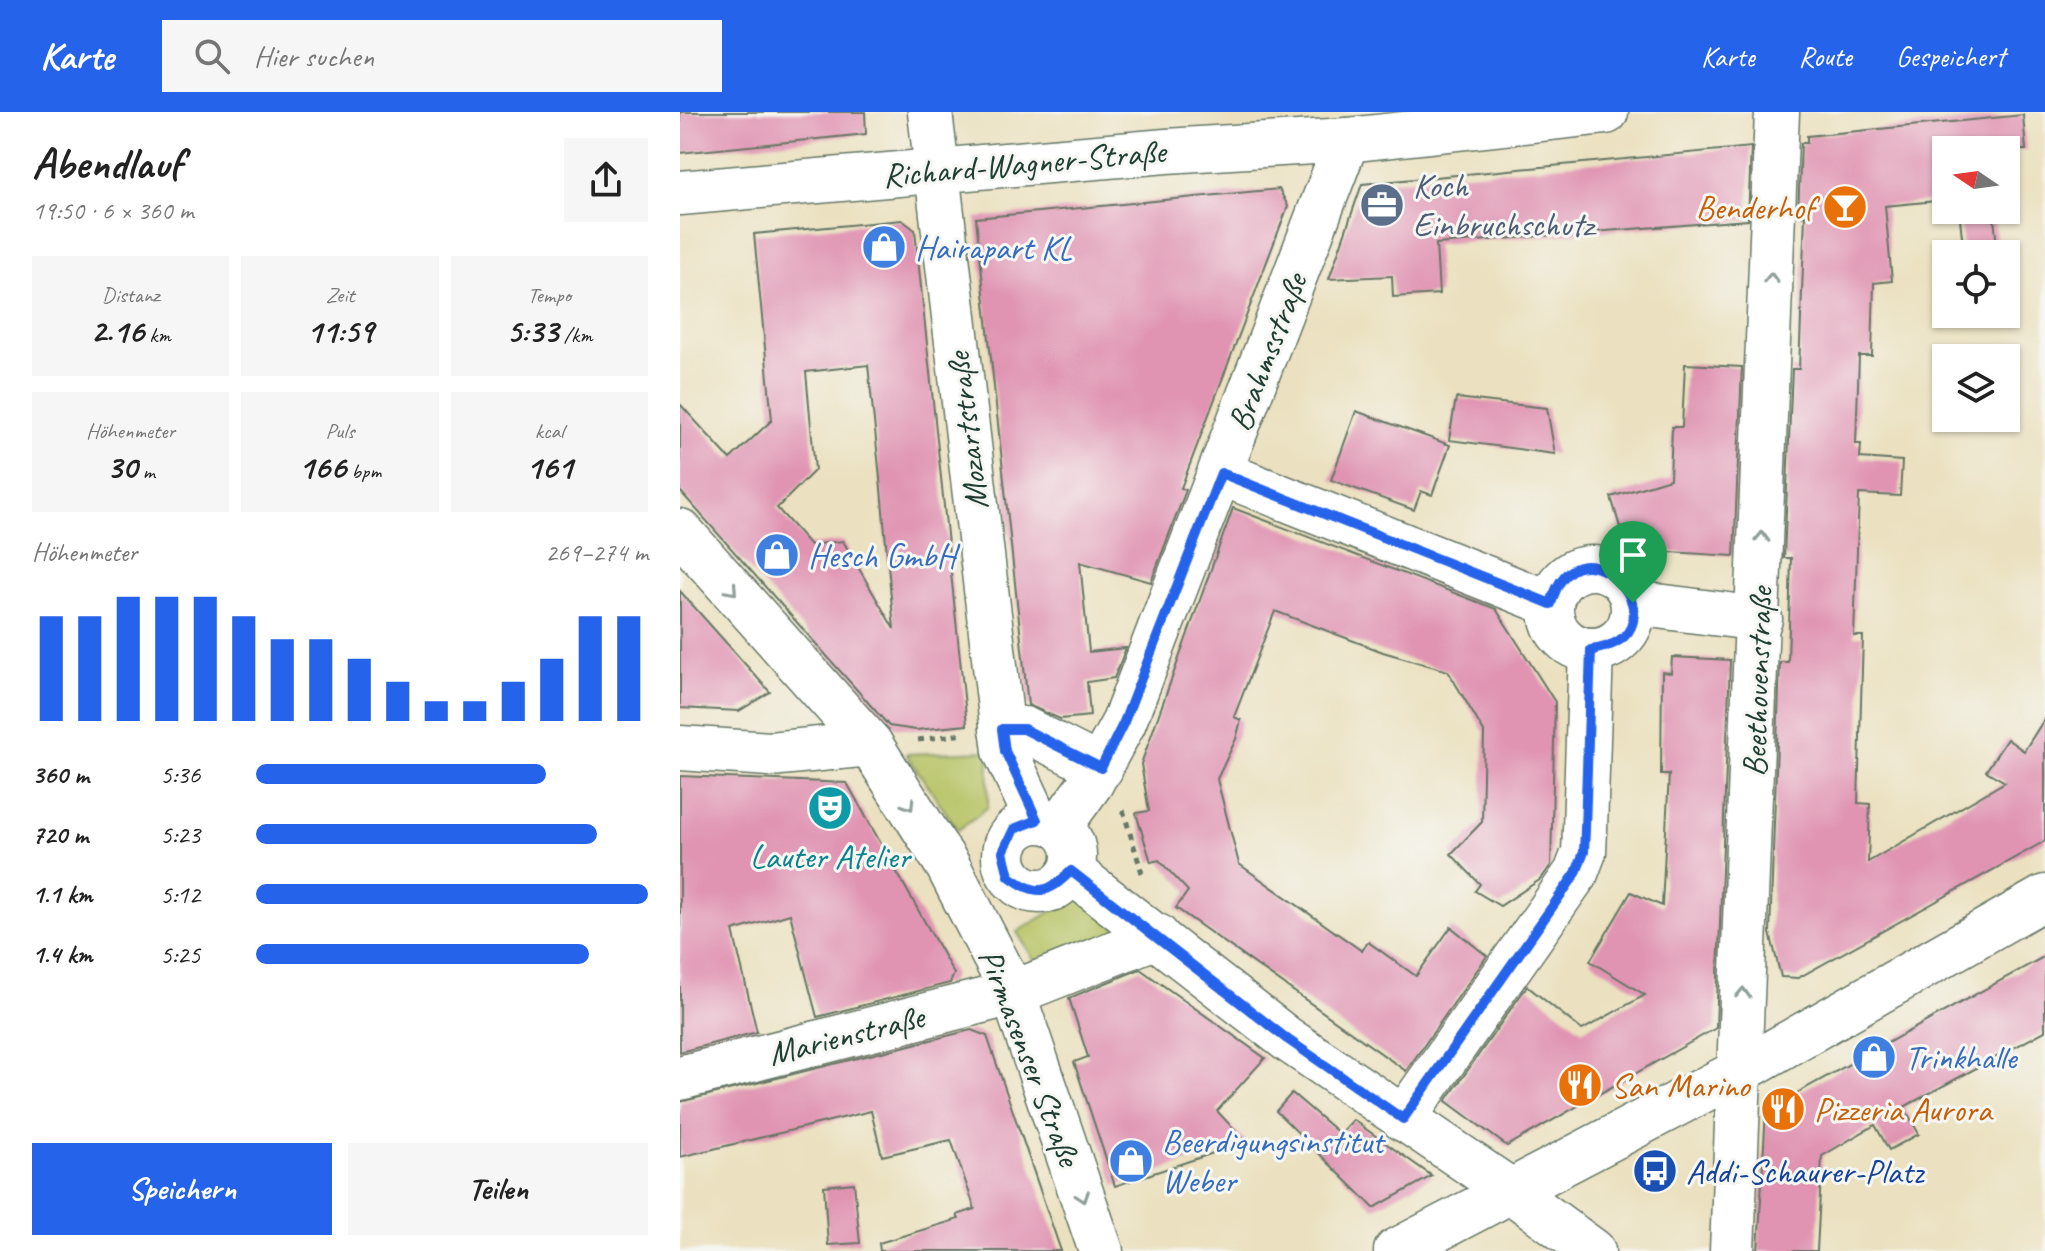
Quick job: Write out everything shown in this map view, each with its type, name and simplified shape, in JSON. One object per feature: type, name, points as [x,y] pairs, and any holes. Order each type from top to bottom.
[{"type":"street","name":"Mozartstraße","points":[[930,112],[1003,740],[1048,823]]},
{"type":"street","name":"Richard-Wagner-Straße","points":[[680,193],[937,170],[1168,132],[1347,140],[1460,120],[1606,112]]},
{"type":"street","name":"Beethovenstraße","points":[[1732,1251],[1760,619],[1777,112]]},
{"type":"street","name":"Brahmsstraße","points":[[1048,823],[1096,776],[1124,722],[1347,140]]},
{"type":"street","points":[[1221,473],[1551,604]]},
{"type":"street","name":"Pirmasenser Straße","points":[[680,531],[887,743],[1013,993],[1101,1251]]},
{"type":"street","points":[[1594,568],[1615,575],[1626,585],[1633,603],[1631,623],[1620,640],[1607,647],[1591,650],[1566,641],[1552,619],[1551,604],[1555,590],[1564,579],[1580,570],[1594,568]]},
{"type":"street","points":[[1633,603],[1760,619]]},
{"type":"street","points":[[1403,1119],[1576,873],[1584,852],[1591,650]]},
{"type":"street","points":[[1003,740],[1024,729],[1096,776]]},
{"type":"street","points":[[680,748],[770,754],[887,743]]},
{"type":"street","points":[[1048,823],[1074,847],[1071,871],[1053,888],[1029,890],[998,883],[1003,852],[1014,829],[1048,823]]},
{"type":"street","points":[[1071,871],[1287,1039],[1511,1191],[1593,1251]]},
{"type":"street","points":[[1396,1251],[1740,1071],[2045,897]]},
{"type":"street","name":"Marienstraße","points":[[680,1078],[1013,993],[1141,924]]},
{"type":"path","points":[[887,743],[1003,740]]},
{"type":"path","points":[[1096,776],[1116,790],[1124,812],[1141,924]]},
{"type":"green space","points":[[989,751],[988,807],[958,830],[906,754]]},
{"type":"green space","points":[[1082,893],[1119,931],[1039,968],[1017,932]]},
{"type":"building","points":[[680,112],[865,112],[866,134],[680,153]]},
{"type":"building","points":[[2023,115],[2026,150],[2020,150],[2020,136],[1932,136],[1932,201],[1885,206],[1892,281],[1874,283],[1872,356],[1859,356],[1856,444],[1861,444],[1860,458],[1902,461],[1900,496],[1859,494],[1854,636],[1863,636],[1858,803],[1870,804],[1868,862],[2005,782],[1986,771],[2007,739],[2024,751],[2045,718],[2045,841],[1798,978],[1781,977],[1770,933],[1780,662],[1788,662],[1791,558],[1784,558],[1792,369],[1799,369],[1805,215],[1798,216],[1801,143],[1807,143],[1807,136]]},
{"type":"building","points":[[1751,147],[1748,220],[1436,244],[1439,294],[1393,297],[1392,276],[1329,279],[1362,184]]},
{"type":"building","points":[[1279,189],[1288,206],[1181,488],[1186,490],[1151,582],[1080,562],[1089,652],[1126,648],[1114,678],[1087,682],[1090,716],[1060,719],[1028,705],[976,218]]},
{"type":"building","points":[[902,220],[915,230],[967,725],[916,730],[889,726],[680,491],[680,404],[730,459],[772,420],[754,234]],"holes":[[[868,365],[894,629],[843,541],[810,545],[777,508],[815,470],[806,372]]]},
{"type":"building","points":[[1961,224],[1995,224],[1996,240],[1962,240]]},
{"type":"building","points":[[1685,364],[1742,367],[1734,556],[1670,552],[1631,564],[1611,497],[1670,479],[1672,427],[1682,427]]},
{"type":"building","points":[[1456,398],[1547,408],[1555,454],[1449,440]]},
{"type":"building","points":[[1356,411],[1450,445],[1432,495],[1421,491],[1414,510],[1331,480]]},
{"type":"building","points":[[1233,508],[1496,609],[1555,702],[1551,865],[1541,879],[1500,906],[1475,891],[1480,884],[1451,854],[1482,822],[1484,732],[1448,671],[1383,652],[1275,611],[1234,717],[1241,720],[1236,739],[1217,779],[1239,864],[1362,951],[1368,942],[1416,976],[1451,927],[1487,956],[1406,1071],[1176,908],[1188,891],[1159,860],[1151,862],[1136,813],[1149,811],[1141,764]]},
{"type":"building","points":[[680,591],[770,692],[739,711],[680,708]]},
{"type":"building","points":[[1672,657],[1730,660],[1716,1028],[1507,1146],[1446,1101],[1527,986],[1582,1030],[1645,995],[1590,961],[1631,892],[1662,906],[1669,774],[1661,774],[1662,672],[1671,673]]},
{"type":"building","points":[[680,776],[847,783],[954,974],[950,983],[817,1017],[790,914],[733,931],[757,1032],[680,1052]]},
{"type":"building","points":[[2045,956],[2045,1031],[1904,1107],[1919,1134],[1889,1150],[1875,1125],[1822,1156],[1817,1251],[1758,1251],[1766,1110]]},
{"type":"building","points":[[1140,969],[1265,1058],[1217,1111],[1246,1142],[1115,1186],[1074,1062],[1088,1057],[1069,998]]},
{"type":"building","points":[[971,1030],[987,1036],[1061,1251],[880,1251],[879,1243],[959,1219],[957,1215],[975,1209],[951,1140],[882,1156],[871,1111],[680,1157],[680,1102]]},
{"type":"building","points":[[1292,1093],[1340,1134],[1353,1120],[1432,1176],[1374,1208],[1276,1111]]},
{"type":"building","points":[[854,1183],[860,1243],[828,1245],[824,1186]]},
{"type":"place","name":"Koch Einbruchschutz","points":[[1382,205]]},
{"type":"place","name":"Benderhof","points":[[1845,207]]},
{"type":"place","name":"Hairapart KL","points":[[884,247]]},
{"type":"place","name":"Hesch GmbH","points":[[777,555]]},
{"type":"place","name":"Lauter Atelier","points":[[830,808]]},
{"type":"place","name":"Trinkhalle","points":[[1874,1057]]},
{"type":"place","name":"San Marino","points":[[1580,1085]]},
{"type":"place","name":"Pizzeria Aurora","points":[[1783,1109]]},
{"type":"place","name":"Beerdigungsinstitut Weber","points":[[1131,1161]]},
{"type":"place","name":"Addi-Schaurer-Platz","points":[[1655,1171]]},
{"type":"route","points":[[1221,473],[1551,604],[1555,590],[1564,579],[1580,570],[1594,568],[1615,575],[1626,585],[1633,603],[1631,623],[1620,640],[1591,650],[1584,852],[1576,873],[1403,1119],[1287,1039],[1071,871],[1053,888],[1029,890],[1009,876],[1003,852],[1014,829],[1037,820],[1005,751],[1002,729],[1024,729],[1059,744],[1101,768],[1124,722],[1221,473]]}]
